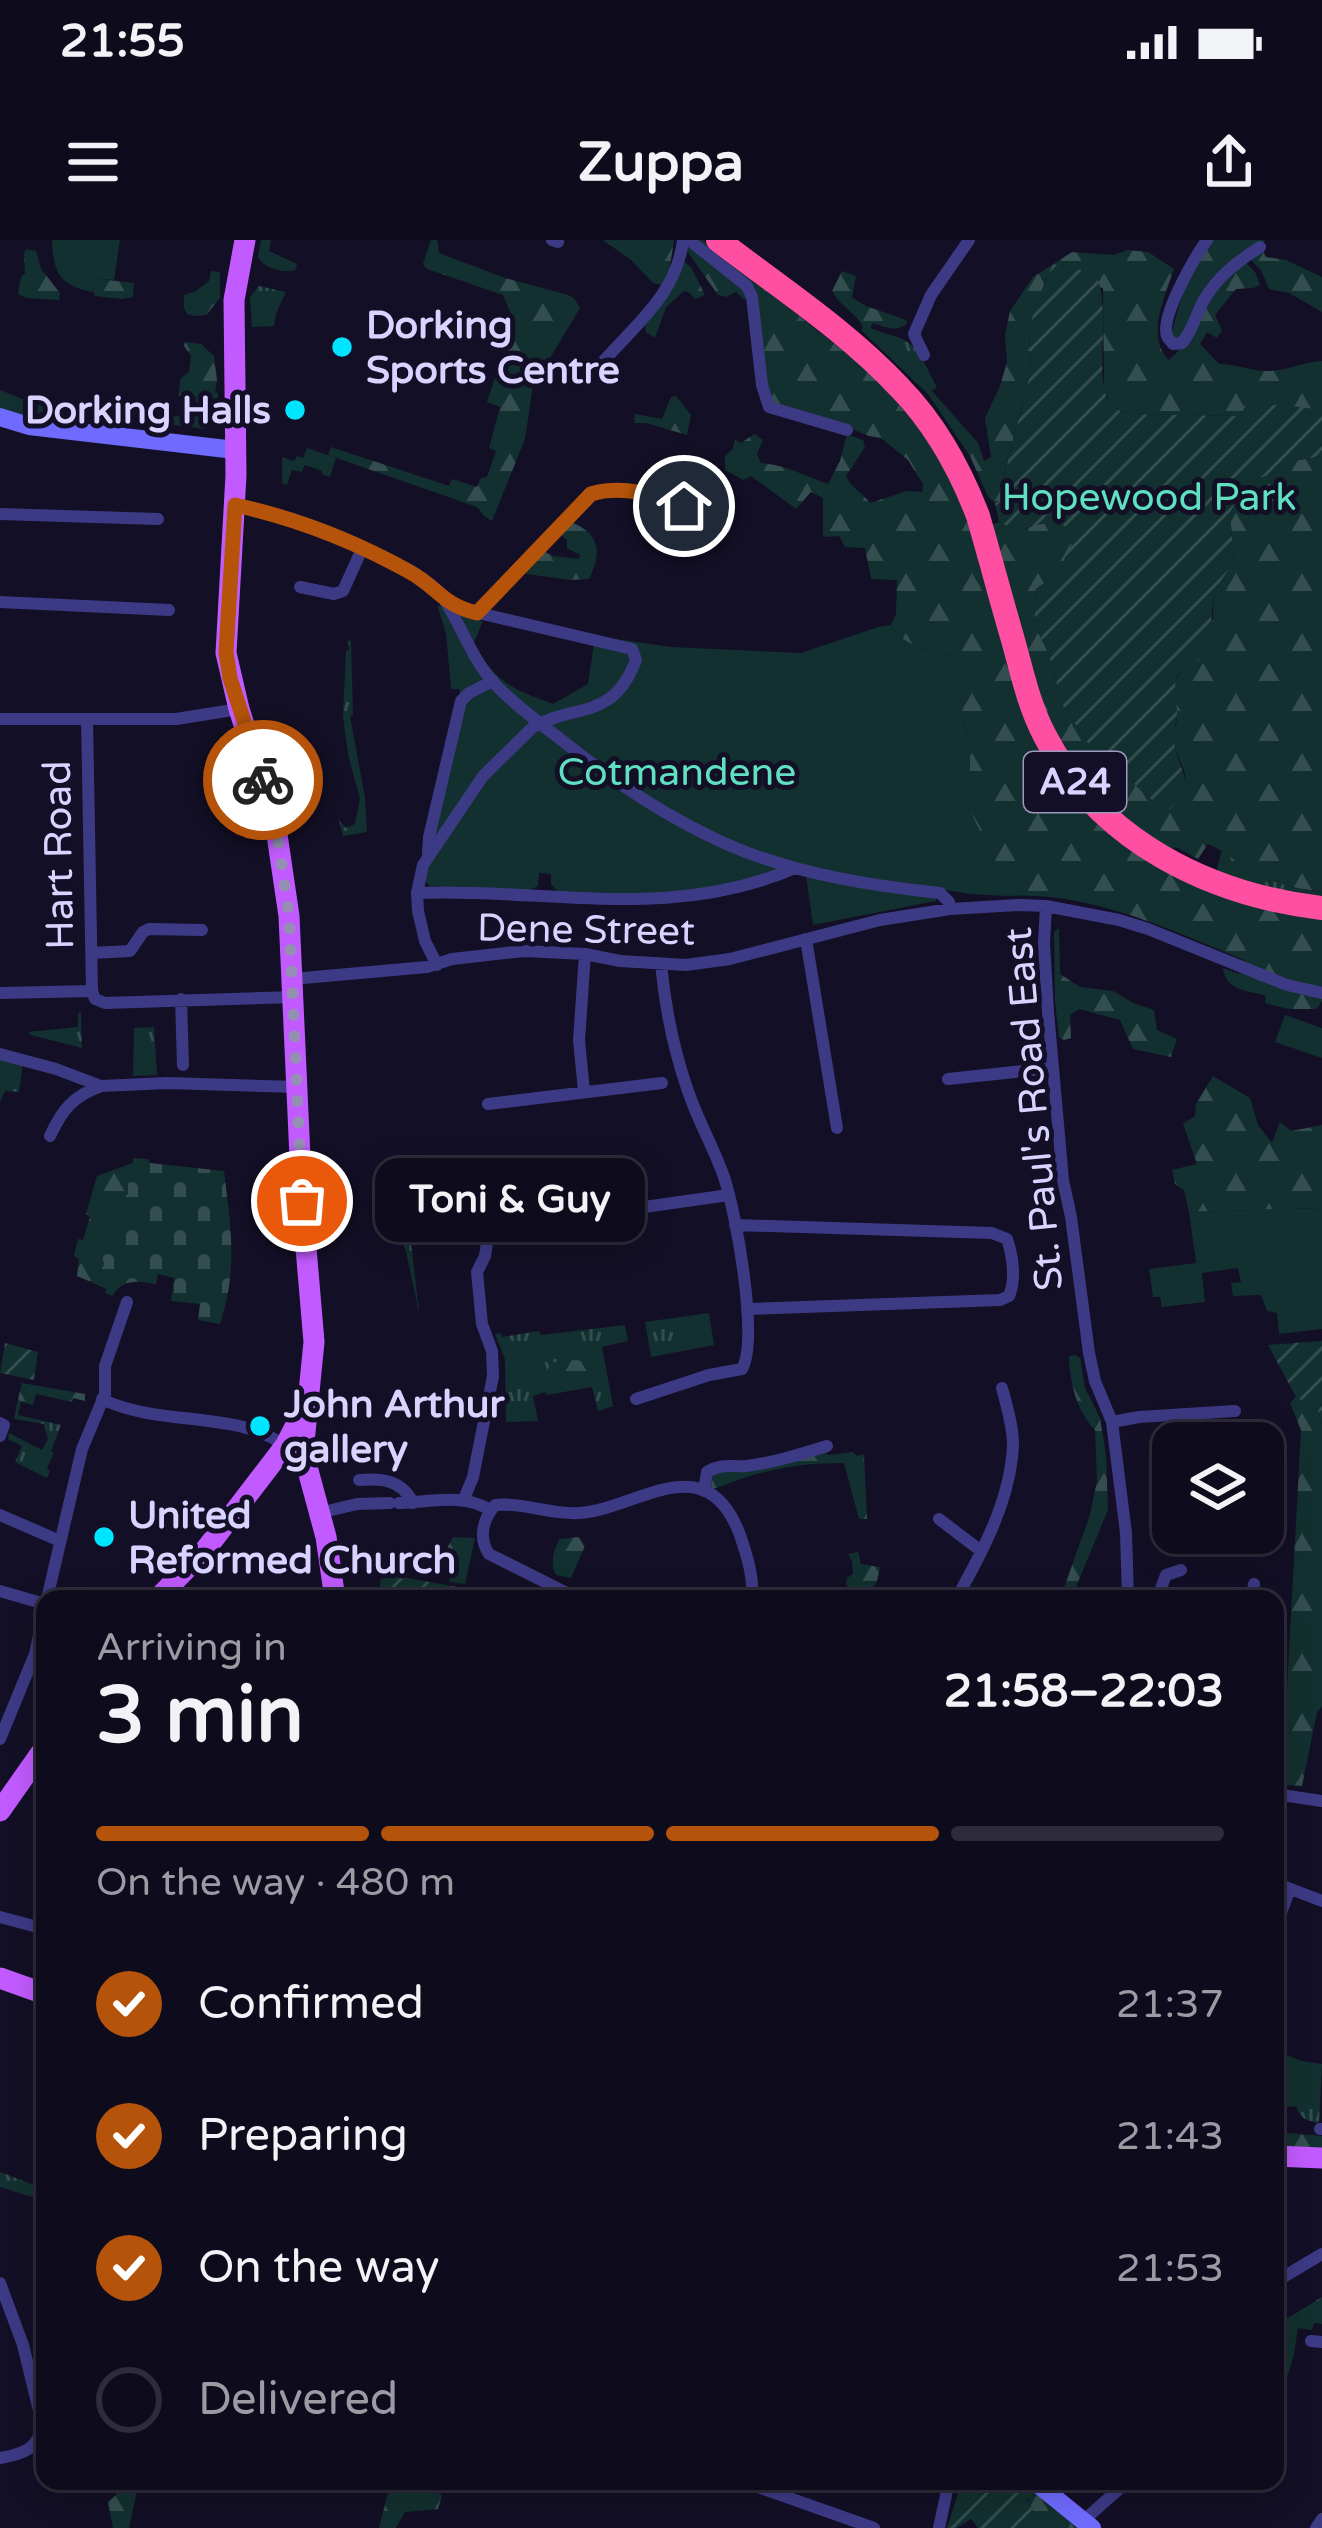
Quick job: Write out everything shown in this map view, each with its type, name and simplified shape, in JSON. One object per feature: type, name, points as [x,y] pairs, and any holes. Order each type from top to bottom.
[{"type":"highway","name":"A24","points":[[718,240],[874,362],[901,388],[939,438],[978,516],[1032,705],[1045,736],[1087,796],[1146,848],[1201,878],[1247,895],[1322,908]]},
{"type":"main road","points":[[244,240],[233,333],[235,505],[225,632],[230,678],[275,820],[289,916],[314,1342],[303,1452],[333,1590]]},
{"type":"main road","points":[[167,1590],[206,1549],[285,1446],[306,1406]]},
{"type":"main road","points":[[285,1446],[307,1469]]},
{"type":"main road","points":[[0,1809],[36,1759]]},
{"type":"main road","points":[[0,1978],[36,1991]]},
{"type":"main road","points":[[1284,2156],[1322,2158]]},
{"type":"street","points":[[601,364],[665,292],[686,240],[746,286],[752,297],[769,407],[848,430]]},
{"type":"street","points":[[924,355],[914,334],[922,312],[969,240]]},
{"type":"street","points":[[1207,240],[1185,272],[1175,299],[1166,330],[1173,344],[1188,338],[1204,300],[1223,274],[1261,247]]},
{"type":"street","points":[[0,418],[29,426],[236,450]]},
{"type":"street","points":[[477,613],[591,494],[603,490],[668,499],[725,528]]},
{"type":"street","points":[[235,505],[310,525],[425,580],[445,603],[493,681],[603,772],[652,804],[743,851],[870,884],[940,893],[950,909]]},
{"type":"street","points":[[0,514],[158,519]]},
{"type":"street","points":[[300,587],[334,594],[343,590],[362,549]]},
{"type":"street","points":[[0,602],[169,610]]},
{"type":"street","points":[[437,964],[424,941],[418,911],[419,877],[428,856],[483,776],[539,722],[582,712],[615,694],[636,660],[632,649],[445,603]]},
{"type":"street","points":[[428,856],[461,701],[493,681]]},
{"type":"street","points":[[0,719],[176,719],[239,710]]},
{"type":"street","name":"Hart Road","points":[[87,719],[92,991]]},
{"type":"street","points":[[417,892],[673,899],[740,886],[796,868]]},
{"type":"street","name":"Dene Street","points":[[0,992],[92,991],[95,999],[105,1003],[181,999],[293,988],[524,951],[661,964],[716,961],[880,920],[995,905],[1046,906],[1148,929],[1287,986],[1322,994]]},
{"type":"street","name":"St. Paul's Road East","points":[[1046,906],[1044,943],[1062,1171],[1095,1381],[1112,1421],[1128,1590]]},
{"type":"street","points":[[92,953],[130,951],[149,929],[202,930]]},
{"type":"street","points":[[806,939],[837,1128]]},
{"type":"street","points":[[584,1091],[579,1040],[585,954]]},
{"type":"street","points":[[636,1399],[742,1369],[748,1357],[747,1310],[735,1225],[686,1084],[661,964]]},
{"type":"street","points":[[181,999],[183,1065]]},
{"type":"street","points":[[0,1054],[101,1085]]},
{"type":"street","points":[[948,1079],[1052,1069]]},
{"type":"street","points":[[50,1136],[62,1111],[78,1094],[101,1085],[167,1082],[296,1087]]},
{"type":"street","points":[[488,1104],[662,1083]]},
{"type":"street","points":[[464,1499],[491,1394],[491,1351],[482,1324],[477,1272],[489,1229],[728,1196]]},
{"type":"street","points":[[735,1225],[992,1233],[1007,1239],[1010,1246],[1013,1288],[1000,1300],[747,1310]]},
{"type":"street","points":[[49,1590],[82,1449],[102,1399],[105,1366],[127,1302]]},
{"type":"street","points":[[961,1590],[999,1508],[1011,1465],[1013,1441],[1002,1388]]},
{"type":"street","points":[[102,1399],[146,1414],[262,1432],[285,1446]]},
{"type":"street","points":[[1112,1421],[1235,1411]]},
{"type":"street","points":[[0,1423],[4,1425],[0,1436]]},
{"type":"street","points":[[704,1491],[707,1472],[715,1467],[745,1466],[826,1446]]},
{"type":"street","points":[[359,1480],[396,1484],[408,1493],[400,1503]]},
{"type":"street","points":[[561,1590],[489,1554],[483,1532],[490,1510],[500,1504],[578,1514],[660,1488],[704,1491],[723,1504],[737,1528],[752,1590]]},
{"type":"street","points":[[320,1514],[357,1504],[464,1499],[490,1510]]},
{"type":"street","points":[[0,1515],[60,1541]]},
{"type":"street","points":[[939,1520],[981,1551]]},
{"type":"street","points":[[1159,1590],[1166,1575],[1180,1570]]},
{"type":"street","points":[[0,1591],[36,1601]]},
{"type":"street","points":[[0,1739],[36,1649]]},
{"type":"street","points":[[1284,1795],[1322,1801]]},
{"type":"street","points":[[1284,1886],[1322,1900]]},
{"type":"street","points":[[1284,1906],[1291,1889]]},
{"type":"street","points":[[0,1917],[36,1927]]},
{"type":"street","points":[[1284,2277],[1322,2254]]},
{"type":"street","points":[[0,2282],[7,2319],[36,2394]]},
{"type":"street","points":[[0,2458],[22,2454],[36,2442]]},
{"type":"street","points":[[769,2490],[874,2528]]},
{"type":"street","points":[[939,2528],[947,2490]]},
{"type":"street","points":[[1045,2490],[1088,2525],[1120,2490]]},
{"type":"street","points":[[1316,2528],[1322,2518]]},
{"type":"green space","points":[[52,240],[120,240],[114,280],[99,279],[93,292],[66,282],[54,261]]},
{"type":"green space","points":[[261,240],[271,240],[269,251],[297,264],[295,270],[265,265],[258,257]]},
{"type":"green space","points":[[431,240],[437,240],[439,253],[568,295],[580,308],[547,363],[538,367],[525,439],[492,521],[477,507],[328,455],[331,447],[449,486],[452,479],[477,487],[487,477],[496,451],[489,448],[500,407],[487,402],[514,321],[503,295],[427,269],[423,264]]},
{"type":"green space","points":[[603,240],[674,240],[663,285],[653,283]]},
{"type":"green space","points":[[694,240],[703,240],[870,372],[924,433],[971,517],[1023,698],[1128,841],[1322,914],[1322,1001],[1317,1009],[1265,1003],[1266,996],[1239,989],[1225,976],[1223,968],[1239,974],[1244,960],[1158,925],[1068,900],[1007,896],[1000,889],[998,868],[970,815],[970,750],[959,657],[921,648],[897,633],[891,625],[897,580],[871,579],[865,548],[845,547],[839,536],[823,537],[823,498],[811,492],[796,509],[751,476],[743,480],[725,470],[725,456],[735,440],[741,443],[754,434],[763,440],[757,454],[761,463],[828,484],[847,434],[863,440],[865,447],[846,476],[870,503],[907,491],[922,492],[923,484],[908,460],[881,438],[771,403],[757,298]]},
{"type":"green space","points":[[1210,240],[1266,240],[1231,263],[1185,334],[1176,340],[1171,335],[1188,274]]},
{"type":"green space","points":[[689,247],[744,288],[745,300],[736,292],[718,295],[687,251]]},
{"type":"green space","points":[[26,249],[36,251],[41,269],[60,293],[59,300],[18,294]]},
{"type":"green space","points":[[1127,250],[1148,252],[1174,269],[1158,328],[1158,340],[1169,360],[1191,339],[1209,296],[1245,262],[1260,285],[1236,289],[1215,315],[1222,330],[1217,338],[1207,332],[1200,344],[1219,364],[1257,370],[1322,361],[1322,410],[1243,416],[1125,414],[1110,403],[1104,388],[1103,288],[1046,278],[1029,331],[1031,371],[1004,475],[1009,491],[995,503],[928,394],[861,330],[860,322],[832,291],[842,271],[856,276],[852,298],[906,320],[899,328],[873,323],[870,328],[887,334],[893,347],[978,443],[984,461],[991,457],[985,418],[1007,362],[1010,311],[1033,277],[1072,252],[1114,255]]},
{"type":"green space","points":[[1263,251],[1266,257],[1286,260],[1322,277],[1322,312],[1289,293],[1269,289],[1250,259]]},
{"type":"green space","points":[[685,262],[705,295],[695,299],[684,291],[666,307],[655,338],[646,332],[645,323]]},
{"type":"green space","name":"Hopewood Park","points":[[1053,264],[1095,273],[1103,304],[1105,390],[1109,401],[1124,414],[1242,416],[1244,406],[1284,405],[1322,410],[1322,456],[1288,462],[1272,474],[1243,484],[1230,514],[1234,561],[1214,592],[1210,635],[1199,660],[1176,681],[1174,739],[1187,788],[1170,809],[1152,800],[1088,743],[1063,706],[1048,652],[1034,624],[1036,589],[1057,574],[1076,536],[1056,524],[1016,531],[999,522],[995,503],[1009,491],[1004,476],[1031,371],[1029,330]]},
{"type":"green space","points":[[211,271],[220,272],[220,298],[206,315],[187,314],[184,295],[209,281]]},
{"type":"green space","points":[[99,279],[134,283],[133,297],[95,296],[92,287]]},
{"type":"green space","points":[[259,286],[286,292],[274,326],[252,327],[250,297]]},
{"type":"green space","points":[[887,334],[914,347],[937,387],[932,391],[892,347]]},
{"type":"green space","points":[[185,342],[201,344],[214,356],[214,399],[206,404],[196,402],[196,397],[179,396],[180,379],[189,372],[191,356]]},
{"type":"green space","points":[[0,390],[35,404],[84,409],[84,413],[43,411],[30,417],[0,408]]},
{"type":"green space","points":[[218,393],[217,414],[205,429],[99,415],[100,408],[194,418],[196,402],[207,404]]},
{"type":"green space","points":[[676,396],[691,415],[687,435],[634,423],[635,414],[662,419],[671,397]]},
{"type":"green space","points":[[307,448],[336,458],[330,477],[305,465],[302,472],[292,470],[287,485],[282,483],[282,457],[303,458]]},
{"type":"green space","points":[[1322,456],[1322,892],[1269,880],[1208,844],[1198,859],[1176,847],[1170,850],[1084,780],[1049,725],[992,525],[999,522],[1016,531],[1047,522],[1070,527],[1077,536],[1057,574],[1036,589],[1034,624],[1048,652],[1063,706],[1088,743],[1152,800],[1187,788],[1172,739],[1177,720],[1174,683],[1213,619],[1214,592],[1234,561],[1230,514],[1243,484],[1272,474],[1288,462]]},
{"type":"green space","points":[[570,522],[587,531],[596,544],[589,579],[526,574],[543,551],[579,559],[559,533]]},
{"type":"green space","name":"Cotmandene","points":[[437,605],[483,621],[473,645],[491,669],[515,688],[553,704],[588,684],[595,636],[671,647],[801,653],[891,625],[912,644],[959,657],[970,776],[979,787],[968,795],[970,807],[1007,896],[940,889],[936,901],[813,925],[806,876],[798,873],[774,873],[682,895],[558,892],[551,884],[551,874],[539,873],[538,886],[528,891],[430,886],[425,882],[463,707],[459,689],[451,689],[446,633]]},
{"type":"green space","points":[[351,640],[350,716],[367,832],[343,836],[339,820],[346,828],[355,824],[360,799],[343,717],[346,651]]},
{"type":"green space","points":[[1222,850],[1269,879],[1322,892],[1322,900],[1220,876],[1217,868]]},
{"type":"green space","points":[[1059,928],[1060,974],[1080,987],[1113,991],[1154,1010],[1157,1030],[1177,1039],[1171,1057],[1133,1049],[1120,1020],[1079,1009],[1070,1015],[1071,1038],[1059,1037],[1054,932]]},
{"type":"green space","points":[[81,1012],[82,1048],[28,1032],[78,1027]]},
{"type":"green space","points":[[1285,1015],[1322,1028],[1322,1058],[1275,1042]]},
{"type":"green space","points":[[154,1027],[157,1075],[133,1076],[134,1028]]},
{"type":"green space","points":[[0,1059],[23,1064],[19,1092],[5,1091],[0,1102]]},
{"type":"green space","points":[[1213,1076],[1250,1098],[1258,1125],[1272,1143],[1280,1122],[1291,1131],[1322,1125],[1322,1208],[1189,1212],[1184,1190],[1175,1184],[1172,1170],[1197,1164],[1183,1124],[1195,1116],[1196,1104]]},
{"type":"green space","points":[[133,1158],[224,1171],[231,1267],[220,1324],[198,1320],[200,1304],[171,1301],[174,1278],[158,1274],[156,1284],[126,1284],[112,1296],[91,1282],[104,1264],[105,1239],[117,1228],[120,1218],[114,1207],[128,1194],[128,1180],[119,1168],[133,1163]]},
{"type":"green space","points":[[119,1168],[128,1180],[128,1195],[114,1206],[120,1218],[117,1229],[105,1240],[104,1264],[91,1282],[77,1276],[78,1239],[83,1240],[90,1217],[86,1214],[97,1176]]},
{"type":"green space","points":[[390,1200],[395,1208],[407,1208],[419,1312],[405,1247]]},
{"type":"green space","points":[[1322,1208],[1322,1329],[1279,1334],[1277,1313],[1267,1311],[1261,1295],[1233,1296],[1231,1283],[1241,1282],[1238,1268],[1202,1273],[1205,1302],[1162,1307],[1160,1297],[1153,1297],[1149,1269],[1196,1263],[1189,1212]]},
{"type":"green space","points":[[709,1313],[714,1345],[651,1357],[645,1322]]},
{"type":"green space","points":[[625,1325],[628,1341],[602,1347],[613,1406],[598,1411],[592,1387],[545,1392],[533,1396],[538,1421],[506,1422],[505,1359],[495,1334],[539,1331],[541,1335]]},
{"type":"green space","points":[[1322,1341],[1322,1424],[1318,1409],[1296,1397],[1268,1345]]},
{"type":"green space","points":[[5,1343],[38,1352],[34,1380],[0,1373]]},
{"type":"green space","points":[[1069,1356],[1080,1358],[1085,1388],[1100,1418],[1108,1510],[1075,1590],[1063,1590],[1097,1481],[1095,1430],[1079,1405]]},
{"type":"green space","points":[[585,1362],[587,1380],[553,1384],[546,1374],[554,1363]]},
{"type":"green space","points":[[22,1383],[85,1394],[85,1401],[36,1394],[33,1405],[21,1402]]},
{"type":"green space","points":[[1296,1397],[1318,1409],[1322,1424],[1322,1707],[1317,1712],[1302,1786],[1285,1785],[1284,1767],[1301,1430],[1290,1403]]},
{"type":"green space","points":[[18,1399],[18,1415],[61,1425],[47,1478],[15,1462],[22,1446],[8,1439],[9,1433],[42,1450],[48,1439],[44,1424],[14,1419]]},
{"type":"green space","points":[[823,1452],[864,1454],[867,1519],[859,1519],[844,1463],[777,1469],[711,1488],[712,1476],[721,1471]]},
{"type":"green space","points":[[453,1537],[475,1538],[465,1584],[450,1582],[445,1552]]},
{"type":"green space","points":[[579,1537],[585,1546],[571,1578],[556,1575],[554,1552],[560,1539]]},
{"type":"green space","points":[[858,1552],[861,1564],[880,1567],[874,1590],[851,1590],[846,1585],[853,1574],[848,1554]]},
{"type":"green space","points":[[378,1570],[469,1589],[380,1590]]},
{"type":"green space","points":[[1284,2054],[1322,2064],[1319,2124],[1302,2116],[1296,2106],[1287,2107],[1284,2117]]},
{"type":"green space","points":[[1284,2133],[1322,2136],[1322,2155],[1284,2154]]},
{"type":"green space","points":[[0,2172],[36,2186],[36,2198],[0,2187]]},
{"type":"green space","points":[[1322,2297],[1322,2324],[1314,2323],[1312,2330],[1298,2328],[1284,2381],[1284,2320]]},
{"type":"green space","points":[[116,2490],[137,2490],[129,2528],[113,2528],[108,2502]]},
{"type":"green space","points":[[389,2490],[432,2490],[442,2495],[438,2509],[405,2512],[396,2528],[379,2528]]},
{"type":"green space","points":[[959,2490],[1018,2490],[1032,2507],[1037,2528],[978,2528],[971,2519],[947,2528]]},
{"type":"green space","points":[[1015,2490],[1038,2490],[1082,2528],[1037,2528],[1029,2500]]},
{"type":"way so far","points":[[263,780],[275,820],[289,916],[302,1201]]},
{"type":"place","name":"Dorking Sports Centre","points":[[342,347]]},
{"type":"place","name":"Dorking Halls","points":[[295,410]]},
{"type":"place","name":"Toni & Guy","points":[[302,1201]]},
{"type":"place","name":"John Arthur gallery","points":[[260,1426]]},
{"type":"place","name":"United Reformed Church","points":[[104,1537]]},
{"type":"route","points":[[263,780],[239,710],[226,652],[235,505],[310,525],[425,580],[445,603],[477,613],[591,494],[603,490],[650,495],[684,506]]}]
